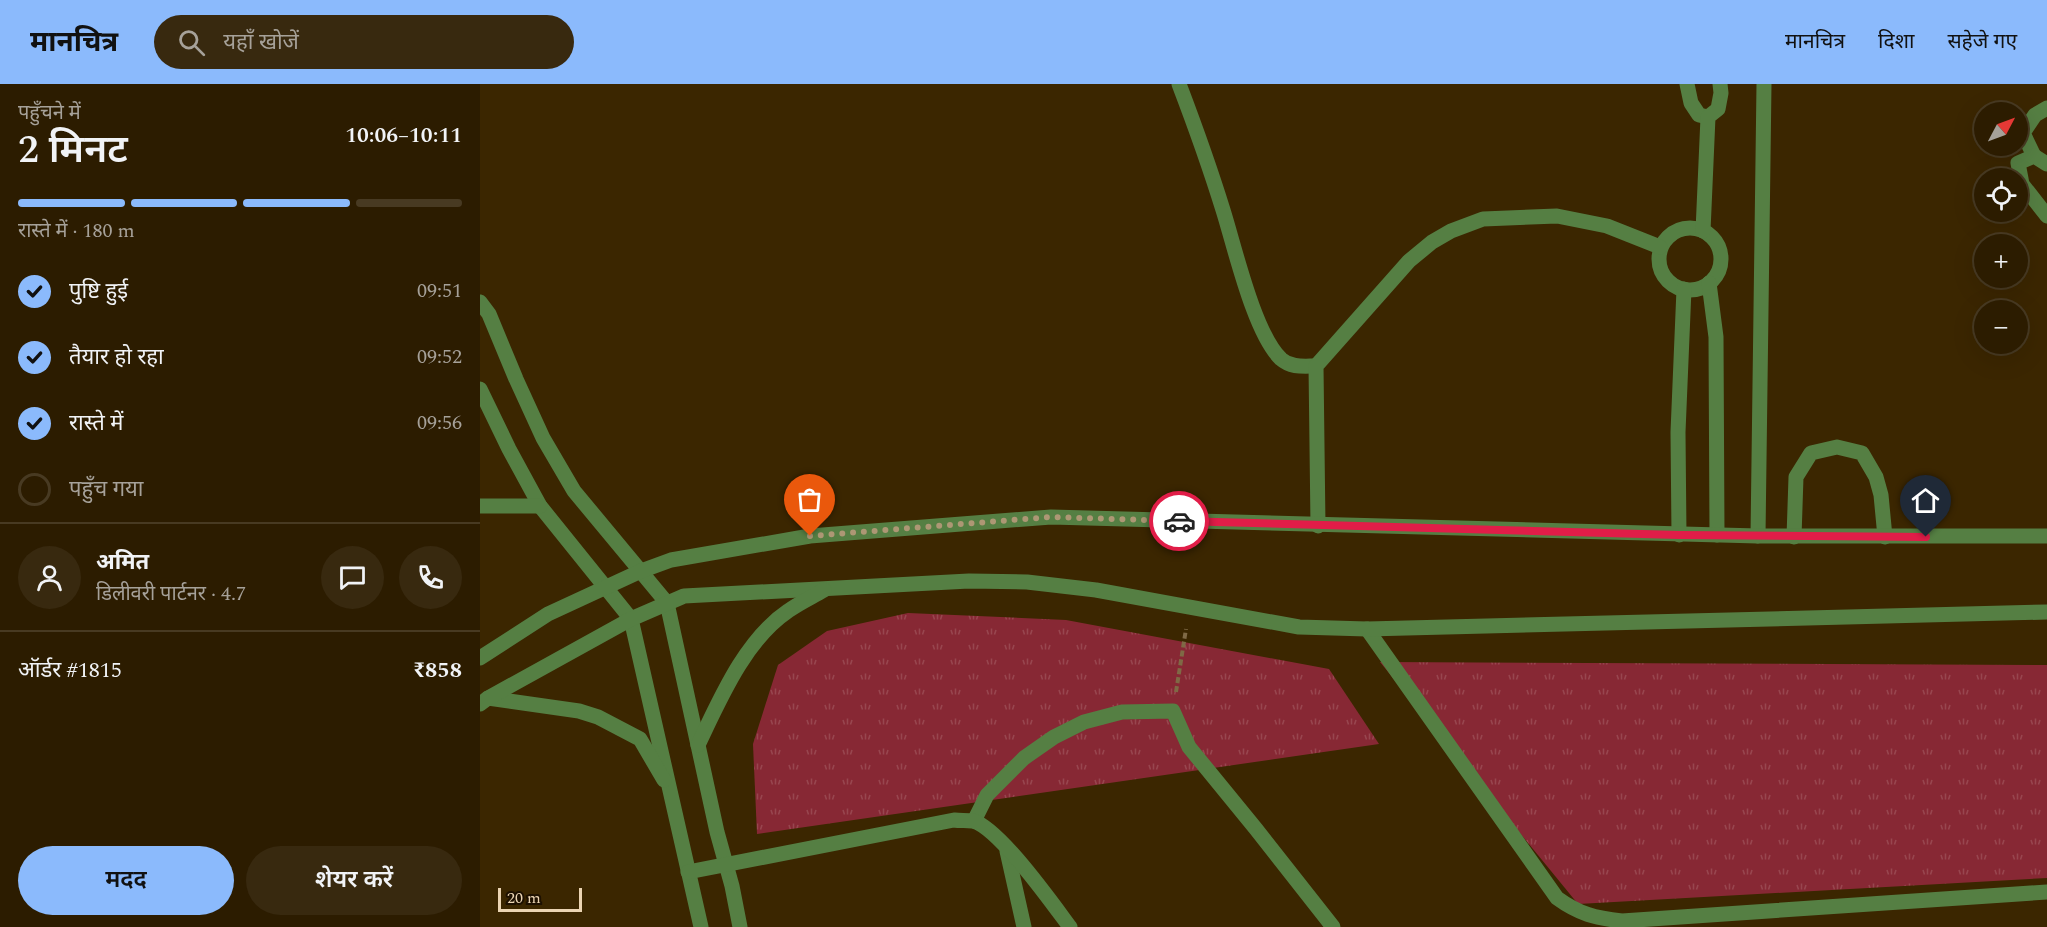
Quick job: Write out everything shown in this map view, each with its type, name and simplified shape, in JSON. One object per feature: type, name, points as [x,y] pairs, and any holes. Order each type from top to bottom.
[{"type":"street","points":[[1179,84],[1203,149],[1255,311],[1271,346],[1282,361],[1294,367],[1316,366]]},
{"type":"street","points":[[1687,84],[1691,103],[1698,115],[1708,117],[1718,110],[1720,84]]},
{"type":"street","points":[[1758,536],[1764,84]]},
{"type":"street","points":[[2047,108],[2035,115],[2023,133],[2034,156],[2047,165]]},
{"type":"street","points":[[1703,231],[1708,117]]},
{"type":"street","points":[[2034,156],[2018,163],[2022,184],[2047,216]]},
{"type":"street","points":[[1318,526],[1316,366],[1409,261],[1432,242],[1451,231],[1483,219],[1557,216],[1607,226],[1660,247]]},
{"type":"street","points":[[1693,227],[1712,237],[1718,245],[1720,266],[1709,284],[1700,289],[1684,290],[1671,284],[1664,276],[1659,267],[1660,247],[1665,238],[1674,232],[1693,227]]},
{"type":"street","points":[[1709,284],[1716,337],[1717,535]]},
{"type":"street","points":[[1679,535],[1678,432],[1684,290]]},
{"type":"street","points":[[480,302],[489,314],[543,438],[574,491],[667,603],[740,927]]},
{"type":"street","points":[[480,389],[540,506],[631,619],[700,927]]},
{"type":"street","points":[[1794,537],[1796,477],[1811,453],[1837,447],[1862,453],[1876,477],[1881,495],[1885,537]]},
{"type":"street","points":[[480,506],[540,506]]},
{"type":"street","points":[[480,658],[548,614],[641,571],[671,560],[810,536],[1051,517],[1679,535],[2047,536]]},
{"type":"street","points":[[484,701],[631,619],[684,596],[969,580],[1027,582],[1096,590],[1299,627],[1367,629],[2047,612]]},
{"type":"street","points":[[698,745],[724,689],[758,639],[786,612],[827,589]]},
{"type":"street","points":[[1367,629],[1557,898],[1574,910],[1598,918],[1622,921],[2047,892]]},
{"type":"street","points":[[484,701],[579,711],[598,717],[640,740],[671,793]]},
{"type":"street","points":[[974,821],[987,795],[1024,758],[1054,737],[1084,722],[1122,712],[1173,711],[1189,747],[1333,927]]},
{"type":"street","points":[[688,872],[954,820],[974,821],[989,830],[1006,848],[1070,927]]},
{"type":"street","points":[[1006,848],[1024,927]]},
{"type":"path","points":[[1173,711],[1189,608]]},
{"type":"green space","points":[[908,613],[1066,620],[1329,669],[1379,744],[757,834],[753,744],[778,665],[827,631]]},
{"type":"green space","points":[[1380,662],[2047,665],[2047,878],[1578,904]]},
{"type":"way so far","points":[[810,536],[1051,517],[1179,521]]},
{"type":"route","points":[[1179,521],[1679,535],[1926,537]]}]
